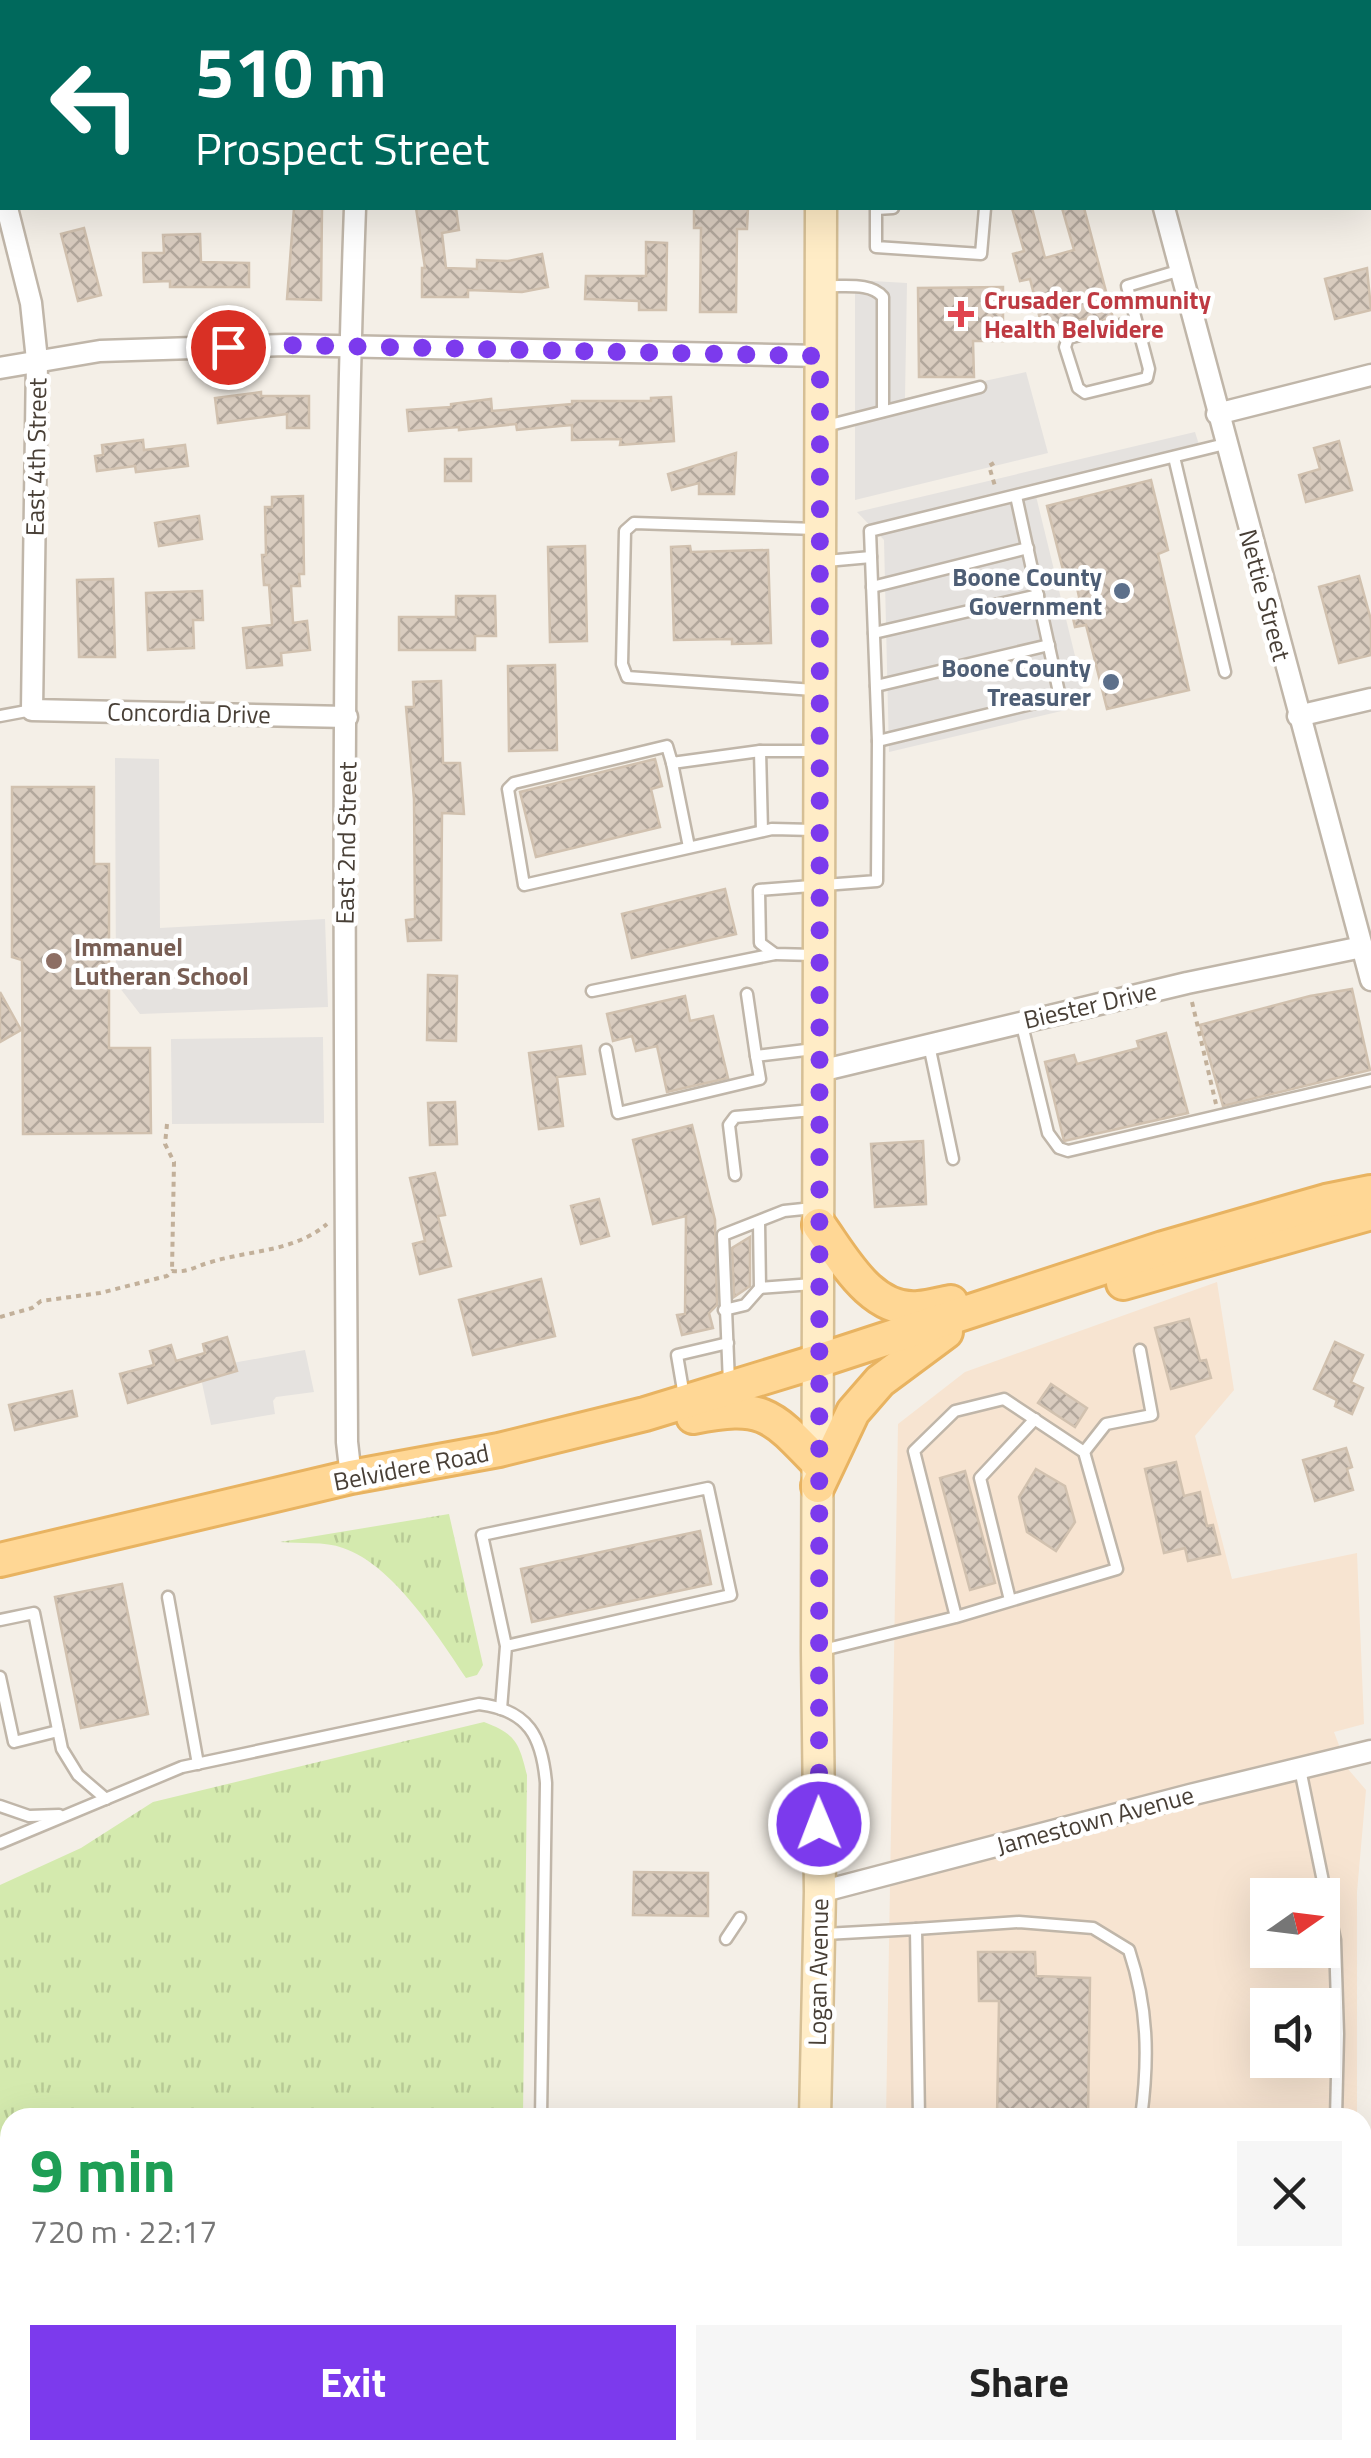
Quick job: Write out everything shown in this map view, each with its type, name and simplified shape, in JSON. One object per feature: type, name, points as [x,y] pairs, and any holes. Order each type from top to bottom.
[{"type":"main road","name":"Logan Avenue","points":[[815,2108],[820,1892],[817,1651],[821,210]]},
{"type":"main road","points":[[818,1362],[1163,1248],[1326,1201],[1371,1192]]},
{"type":"main road","points":[[818,1362],[946,1332],[1371,1213]]},
{"type":"main road","points":[[819,1216],[867,1290],[895,1305],[916,1309],[987,1294],[1024,1293]]},
{"type":"main road","points":[[595,1426],[646,1427],[728,1410],[754,1411],[780,1424],[818,1474],[853,1412],[880,1381],[946,1332]]},
{"type":"main road","name":"Belvidere Road","points":[[0,1560],[351,1478],[499,1450],[685,1402],[818,1362]]},
{"type":"street","name":"East 4th Street","points":[[7,210],[30,304],[37,360],[32,710]]},
{"type":"street","name":"East 2nd Street","points":[[351,1478],[347,1442],[344,1044],[350,346],[355,210]]},
{"type":"street","name":"Nettie Street","points":[[1165,210],[1367,963]]},
{"type":"street","points":[[0,368],[100,351],[285,345],[820,356]]},
{"type":"street","points":[[1218,414],[1371,375]]},
{"type":"street","points":[[1298,716],[1371,700]]},
{"type":"street","name":"Concordia Drive","points":[[32,710],[347,717]]},
{"type":"street","name":"Biester Drive","points":[[820,1060],[928,1044],[1187,982],[1367,963]]},
{"type":"street","name":"Jamestown Avenue","points":[[820,1892],[1371,1751]]},
{"type":"lane","points":[[876,210],[876,247],[981,254],[985,210]]},
{"type":"lane","points":[[1136,321],[1068,338],[1064,347],[1078,388],[1085,394],[1147,378],[1149,369],[1127,286],[1180,270]]},
{"type":"lane","points":[[820,286],[869,288],[883,296],[884,412]]},
{"type":"lane","points":[[820,428],[980,386]]},
{"type":"lane","points":[[775,954],[760,944],[760,890],[877,881],[878,741],[870,531],[1225,444]]},
{"type":"lane","points":[[1174,456],[1226,672]]},
{"type":"lane","points":[[878,741],[1060,697],[1016,496]]},
{"type":"lane","points":[[820,529],[634,522],[625,531],[622,664],[627,677],[820,690]]},
{"type":"lane","points":[[872,587],[1028,548]]},
{"type":"lane","points":[[820,561],[872,557]]},
{"type":"lane","points":[[874,634],[1038,595]]},
{"type":"lane","points":[[876,686],[1049,645]]},
{"type":"lane","points":[[0,716],[32,710]]},
{"type":"lane","points":[[689,847],[667,746],[514,783],[508,789],[524,885],[762,831],[820,830]]},
{"type":"lane","points":[[760,751],[762,831]]},
{"type":"lane","points":[[672,762],[760,751],[820,752]]},
{"type":"lane","points":[[592,991],[775,954],[820,955]]},
{"type":"lane","points":[[606,1050],[618,1113],[760,1078],[747,994]]},
{"type":"lane","points":[[1020,1021],[1048,1133],[1059,1148],[1083,1149],[1371,1080]]},
{"type":"lane","points":[[928,1044],[952,1158]]},
{"type":"lane","points":[[756,1056],[820,1060]]},
{"type":"lane","points":[[734,1175],[729,1125],[735,1117],[820,1109]]},
{"type":"lane","points":[[730,1388],[723,1235],[784,1211],[819,1216]]},
{"type":"lane","points":[[724,1310],[745,1305],[760,1288],[758,1222]]},
{"type":"lane","points":[[760,1288],[819,1284]]},
{"type":"lane","points":[[685,1402],[677,1355],[728,1343]]},
{"type":"lane","points":[[1084,1452],[1106,1424],[1152,1415],[1140,1350]]},
{"type":"lane","points":[[817,1651],[956,1616],[1117,1569],[1084,1452],[1004,1399],[955,1411],[914,1451],[956,1616]]},
{"type":"lane","points":[[1010,1600],[980,1478],[1035,1420]]},
{"type":"lane","points":[[501,1709],[506,1646],[482,1535],[708,1488],[731,1595],[506,1646]]},
{"type":"lane","points":[[168,1597],[198,1764]]},
{"type":"lane","points":[[0,1620],[34,1613],[68,1762],[106,1799]]},
{"type":"lane","points":[[0,1677],[14,1742],[58,1730]]},
{"type":"lane","points":[[0,1844],[198,1764],[479,1704],[501,1709],[528,1724],[543,1754],[546,1783],[541,2108]]},
{"type":"lane","points":[[1300,1768],[1334,1940],[1336,2108]]},
{"type":"lane","points":[[0,1806],[29,1816],[70,1814]]},
{"type":"lane","points":[[726,1939],[740,1918]]},
{"type":"lane","points":[[819,1935],[1019,1922],[1093,1928],[1129,1950],[1142,1990],[1148,2069],[1142,2108]]},
{"type":"lane","points":[[916,1929],[919,2108]]},
{"type":"path","points":[[994,463],[990,466],[994,482]]},
{"type":"path","points":[[1187,982],[1219,1116]]},
{"type":"path","points":[[0,1318],[32,1308],[41,1301],[100,1292],[166,1276],[172,1271],[174,1162],[165,1144],[167,1124]]},
{"type":"path","points":[[172,1271],[184,1273],[211,1262],[289,1245],[314,1236],[334,1218]]},
{"type":"path","points":[[314,1236],[324,1242]]},
{"type":"shaded area","points":[[855,280],[907,283],[905,398],[1026,372],[1048,453],[855,500]]},
{"type":"shaded area","points":[[1195,432],[1201,451],[1035,492],[1087,705],[889,752],[884,540],[857,512]]},
{"type":"shaded area","points":[[115,758],[159,759],[160,928],[325,919],[328,1007],[140,1014],[116,983]]},
{"type":"shaded area","points":[[323,1037],[324,1123],[172,1124],[171,1039]]},
{"type":"shaded area","points":[[1217,1282],[1234,1390],[1195,1436],[1232,1579],[1357,1553],[1364,1724],[1334,1732],[1348,1769],[1366,1790],[1357,1892],[1357,2108],[886,2108],[898,1424],[965,1372]]},
{"type":"shaded area","points":[[305,1350],[314,1392],[276,1397],[275,1414],[211,1425],[199,1369]]},
{"type":"green space","points":[[449,1514],[483,1665],[477,1675],[466,1678],[413,1604],[379,1569],[336,1546],[280,1542]]},
{"type":"green space","points":[[484,1722],[503,1731],[514,1741],[527,1775],[523,2108],[0,2108],[0,1885],[81,1848],[153,1802]]},
{"type":"building","points":[[294,210],[322,210],[321,300],[287,299]]},
{"type":"building","points":[[416,210],[456,210],[459,230],[442,233],[446,268],[477,269],[477,260],[508,261],[542,254],[548,287],[522,292],[468,290],[468,297],[422,297],[425,268]]},
{"type":"building","points":[[694,210],[748,210],[747,229],[737,229],[736,312],[700,312],[701,228],[694,228]]},
{"type":"building","points":[[1013,210],[1033,210],[1045,258],[1074,250],[1063,210],[1085,210],[1113,318],[1093,323],[1092,317],[1044,335],[1030,279],[1020,281],[1013,254],[1024,251]]},
{"type":"building","points":[[84,228],[101,295],[78,301],[61,234]]},
{"type":"building","points":[[200,234],[201,262],[249,263],[249,287],[170,287],[170,281],[144,282],[143,253],[164,253],[163,235]]},
{"type":"building","points":[[646,242],[667,243],[666,310],[639,310],[639,301],[585,299],[586,276],[646,276]]},
{"type":"building","points":[[1367,268],[1371,310],[1335,319],[1325,279]]},
{"type":"building","name":"Crusader Community Health Belvidere","points":[[1003,287],[1003,341],[973,341],[974,377],[919,377],[918,288]]},
{"type":"building","points":[[261,392],[261,396],[309,396],[309,428],[287,428],[287,414],[218,423],[215,398]]},
{"type":"building","points":[[671,397],[674,441],[620,445],[621,439],[572,440],[572,425],[517,430],[516,424],[409,431],[407,410],[491,399],[492,411],[572,401],[651,401]]},
{"type":"building","points":[[143,440],[144,450],[185,445],[188,466],[136,472],[135,466],[97,471],[95,456],[103,455],[102,445]]},
{"type":"building","points":[[1339,441],[1352,490],[1306,502],[1299,475],[1320,469],[1314,448]]},
{"type":"building","points":[[736,453],[734,494],[699,494],[699,483],[672,490],[668,474]]},
{"type":"building","points":[[445,459],[471,459],[471,481],[445,481]]},
{"type":"building","name":"Boone County Government","points":[[1151,480],[1168,550],[1158,554],[1189,690],[1107,709],[1086,625],[1075,627],[1071,609],[1081,606],[1074,574],[1064,574],[1047,506]]},
{"type":"building","points":[[303,496],[304,574],[299,574],[300,586],[291,586],[293,623],[307,621],[310,650],[281,653],[282,665],[247,668],[243,628],[272,625],[262,555],[266,555],[265,507],[272,507],[272,497]]},
{"type":"building","points":[[199,516],[202,539],[159,546],[155,523]]},
{"type":"building","points":[[585,546],[587,641],[550,642],[548,547]]},
{"type":"building","points":[[690,546],[691,552],[768,550],[771,643],[674,640],[671,547]]},
{"type":"building","points":[[1359,576],[1371,620],[1371,655],[1339,663],[1319,587]]},
{"type":"building","points":[[113,579],[115,657],[79,657],[77,580]]},
{"type":"building","points":[[202,591],[203,620],[193,620],[194,648],[148,650],[146,593]]},
{"type":"building","points":[[456,596],[495,596],[496,636],[475,636],[475,650],[399,650],[399,617],[456,617]]},
{"type":"building","points":[[555,665],[557,750],[509,751],[508,666]]},
{"type":"building","points":[[441,681],[443,763],[460,763],[464,814],[442,813],[441,940],[408,941],[406,920],[415,919],[414,799],[406,707],[414,707],[413,682]]},
{"type":"building","points":[[655,759],[662,786],[651,789],[660,827],[536,857],[520,792]]},
{"type":"building","name":"Immanuel Lutheran School","points":[[12,787],[94,787],[94,864],[109,864],[109,1048],[150,1048],[151,1133],[23,1134],[22,960],[12,957]]},
{"type":"building","points":[[725,889],[736,934],[632,958],[622,914]]},
{"type":"building","points":[[428,975],[457,976],[456,1041],[427,1040]]},
{"type":"building","points":[[1352,989],[1370,1070],[1223,1106],[1200,1025]]},
{"type":"building","points":[[0,992],[21,1030],[0,1042]]},
{"type":"building","points":[[685,996],[690,1021],[713,1016],[728,1078],[667,1092],[657,1046],[636,1051],[632,1036],[613,1041],[607,1014]]},
{"type":"building","points":[[1166,1033],[1188,1113],[1064,1141],[1045,1062],[1074,1055],[1077,1064],[1139,1048],[1137,1041]]},
{"type":"building","points":[[581,1046],[585,1074],[557,1077],[563,1126],[539,1129],[529,1053]]},
{"type":"building","points":[[455,1102],[457,1144],[430,1145],[428,1103]]},
{"type":"building","points":[[692,1125],[715,1220],[717,1305],[709,1313],[713,1328],[682,1335],[677,1315],[685,1314],[686,1216],[653,1224],[633,1140]]},
{"type":"building","points":[[923,1141],[926,1204],[875,1207],[871,1144]]},
{"type":"building","points":[[435,1173],[445,1215],[438,1216],[451,1266],[420,1274],[413,1244],[425,1241],[410,1178]]},
{"type":"building","points":[[599,1199],[609,1236],[581,1244],[571,1206]]},
{"type":"building","points":[[750,1237],[750,1286],[734,1297],[732,1248]]},
{"type":"building","points":[[541,1279],[555,1336],[473,1355],[459,1300]]},
{"type":"building","points":[[1189,1319],[1200,1361],[1206,1360],[1211,1378],[1171,1389],[1155,1328]]},
{"type":"building","points":[[227,1337],[237,1371],[128,1403],[120,1374],[154,1365],[150,1351],[171,1345],[176,1361],[205,1353],[203,1344]]},
{"type":"building","points":[[1335,1342],[1363,1355],[1351,1382],[1363,1388],[1352,1414],[1335,1406],[1337,1400],[1314,1389]]},
{"type":"building","points":[[1051,1384],[1087,1408],[1075,1427],[1038,1403]]},
{"type":"building","points":[[72,1391],[77,1416],[15,1430],[9,1405]]},
{"type":"building","points":[[1346,1448],[1353,1490],[1315,1501],[1303,1460]]},
{"type":"building","points":[[1176,1462],[1184,1496],[1200,1492],[1207,1526],[1213,1525],[1220,1554],[1188,1561],[1185,1548],[1164,1553],[1145,1469]]},
{"type":"building","points":[[1036,1469],[1065,1486],[1075,1522],[1056,1551],[1027,1532],[1019,1497]]},
{"type":"building","points":[[965,1471],[995,1583],[970,1590],[940,1478]]},
{"type":"building","points":[[700,1531],[711,1584],[532,1622],[521,1569]]},
{"type":"building","points":[[122,1584],[148,1714],[81,1728],[55,1597]]},
{"type":"building","points":[[634,1872],[708,1873],[708,1916],[633,1915]]},
{"type":"building","points":[[978,1952],[1035,1952],[1036,1976],[1090,1978],[1088,2108],[997,2108],[999,2001],[979,2001]]},
{"type":"place","name":"Crusader Community Health Belvidere","points":[[961,314]]},
{"type":"place","name":"Boone County Government","points":[[1122,591]]},
{"type":"place","name":"Boone County Treasurer","points":[[1111,682]]},
{"type":"place","name":"Immanuel Lutheran School","points":[[54,961]]},
{"type":"route","points":[[228,347],[820,356],[819,1824]]}]
